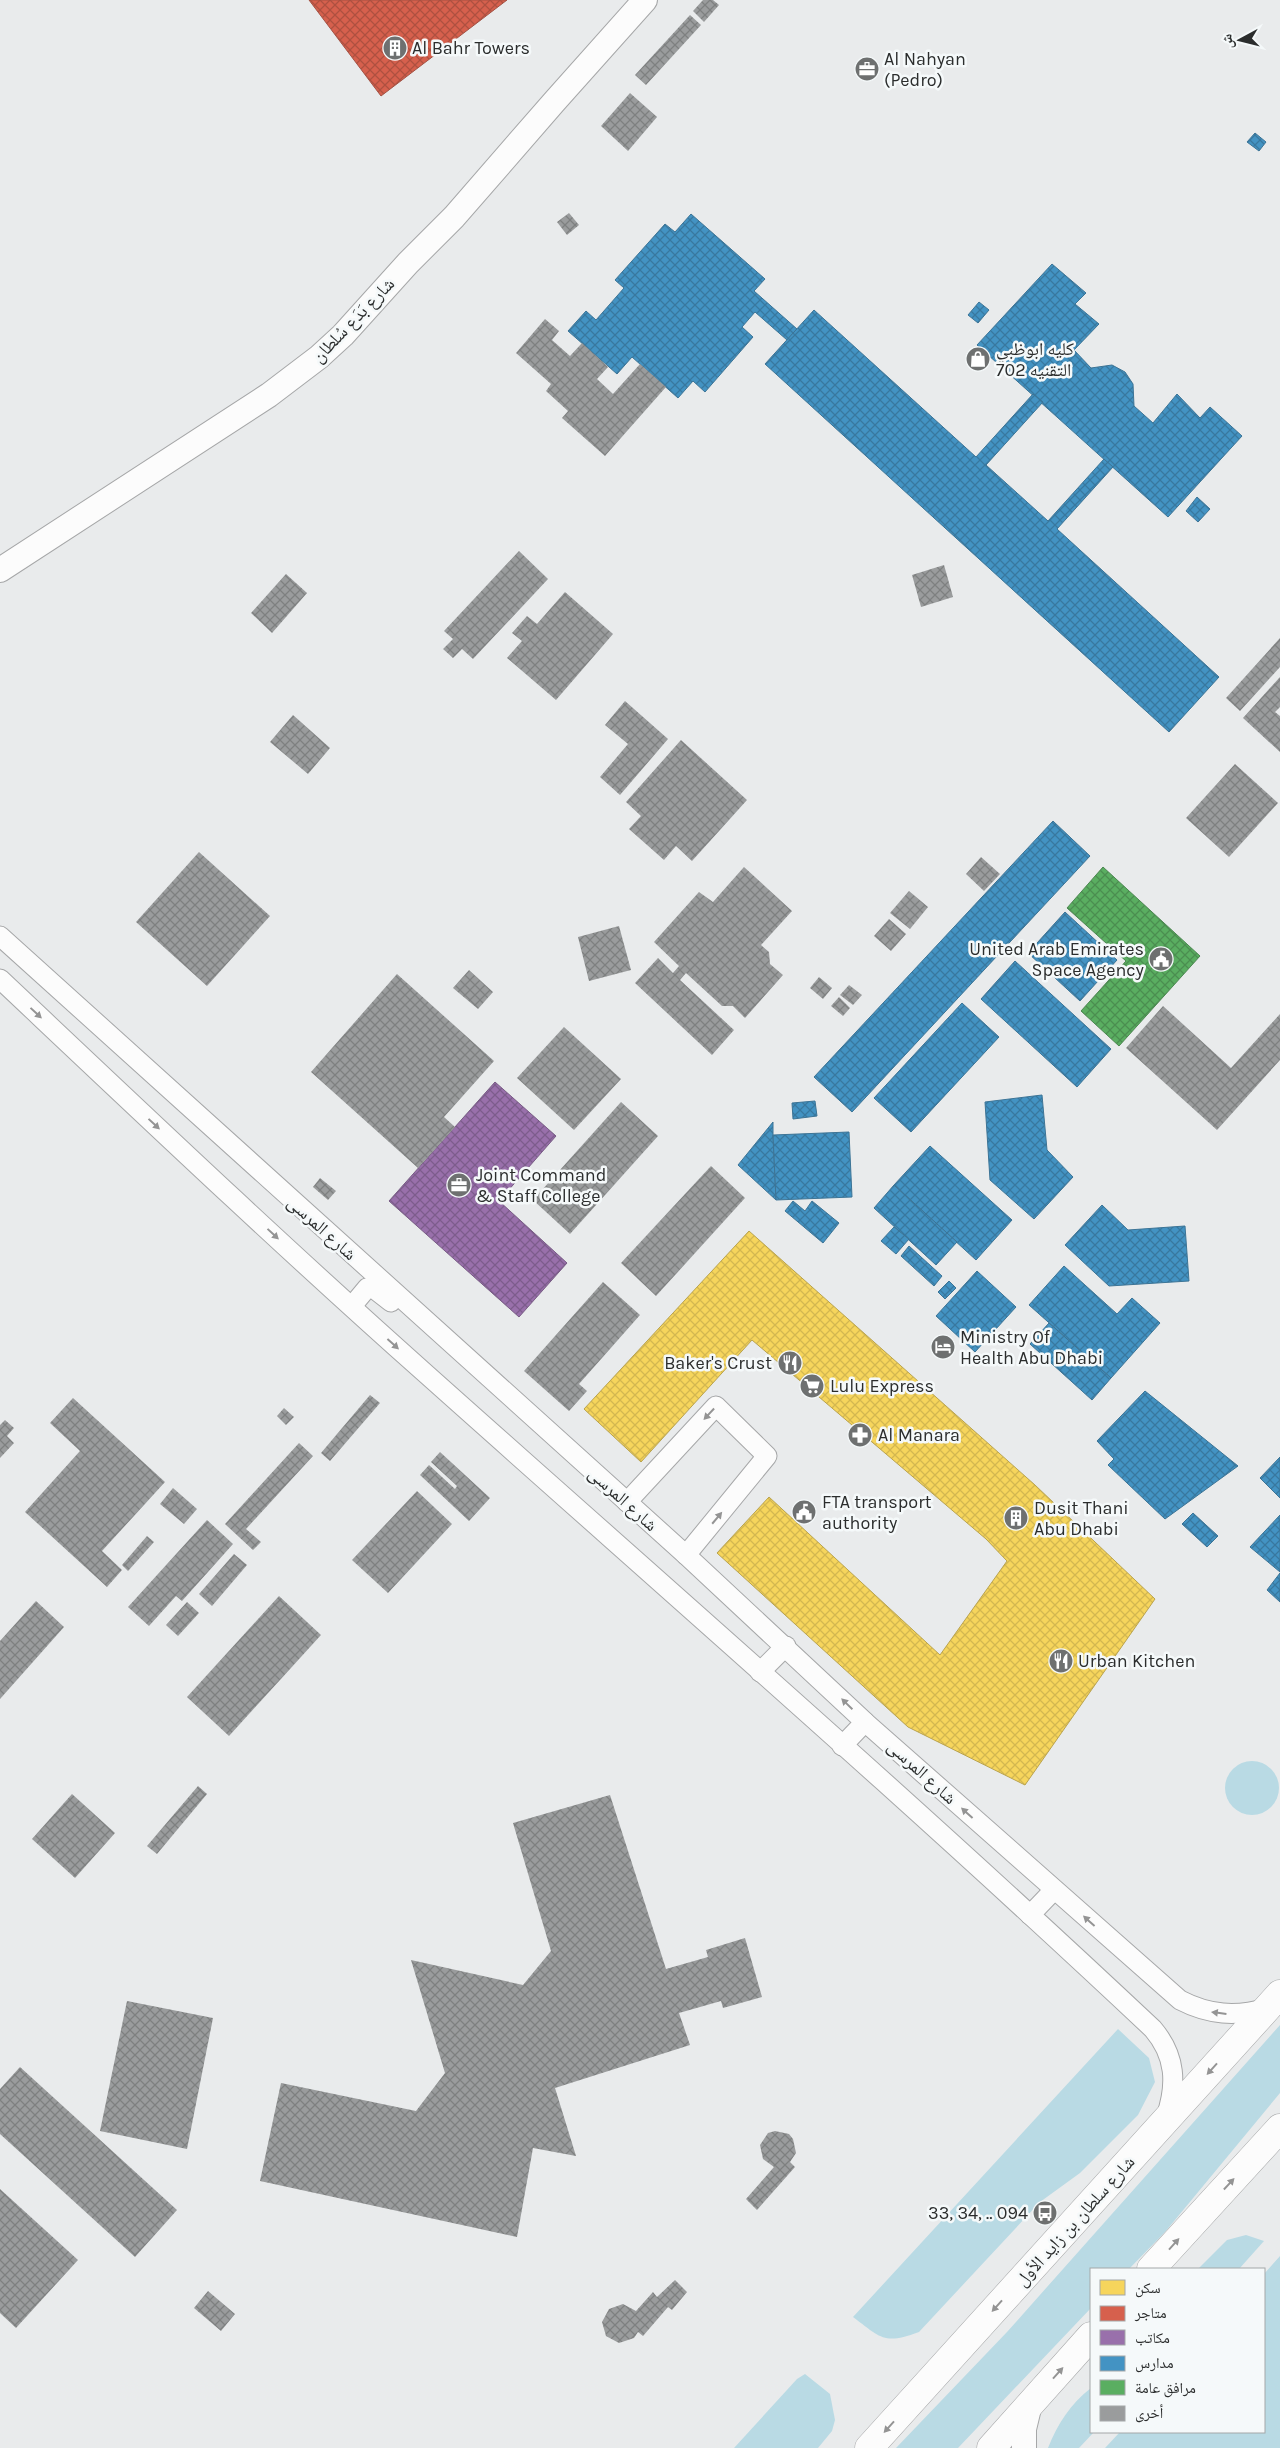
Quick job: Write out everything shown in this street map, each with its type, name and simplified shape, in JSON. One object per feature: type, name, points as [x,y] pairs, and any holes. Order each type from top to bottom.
[{"type":"main road","name":"شارع سلطان بن زايد الأول","points":[[869,2448],[1274,2001]]},
{"type":"main road","points":[[1152,2268],[1280,2128]]},
{"type":"main road","points":[[991,2448],[1090,2337]]},
{"type":"street","name":"شارع بَدَع سُلطان","points":[[0,570],[269,395],[343,336],[408,263],[454,217],[645,0]]},
{"type":"street","name":"شارع المرسى","points":[[0,936],[686,1555],[786,1646],[865,1722],[1180,2000],[1204,2010],[1235,2014],[1274,2001]]},
{"type":"street","name":"شارع المرسى","points":[[0,979],[352,1306],[1030,1915],[1161,2039],[1173,2068],[1174,2086],[1164,2123]]},
{"type":"street","points":[[352,1306],[364,1290],[374,1288],[432,1339],[448,1340]]},
{"type":"street","points":[[627,1502],[716,1406],[768,1456],[686,1555]]},
{"type":"street","points":[[760,1672],[786,1646]]},
{"type":"street","points":[[842,1746],[865,1722]]},
{"type":"street","points":[[1030,1915],[1054,1890]]},
{"type":"street","points":[[1024,2448],[1024,2429],[1030,2404]]},
{"type":"shaded area","points":[[1247,1761],[1257,1761],[1271,1769],[1277,1778],[1279,1788],[1277,1798],[1271,1807],[1257,1815],[1247,1815],[1237,1810],[1230,1803],[1225,1793],[1225,1783],[1230,1773],[1237,1766]]},
{"type":"shaded area","points":[[1280,2025],[1280,2093],[1165,2232],[1130,2268],[1090,2268],[1090,2309],[958,2448],[896,2448],[1007,2332]]},
{"type":"shaded area","points":[[1118,2029],[1149,2058],[1155,2082],[1138,2115],[1080,2173],[1040,2202],[919,2332],[890,2339],[870,2330],[853,2317]]},
{"type":"shaded area","points":[[1246,2235],[1264,2241],[1240,2268],[1199,2268],[1227,2240]]},
{"type":"shaded area","points":[[1280,2256],[1280,2448],[1105,2448],[1119,2433],[1265,2433],[1265,2273]]},
{"type":"shaded area","points":[[805,2374],[830,2394],[835,2420],[832,2431],[818,2448],[734,2448],[797,2379]]},
{"type":"shaded area","points":[[1090,2389],[1090,2433],[1093,2433],[1079,2448],[1048,2448],[1065,2415]]},
{"type":"building: سكن","name":"Dusit Thani Abu Dhabi","points":[[749,1231],[1035,1485],[1155,1599],[1025,1785],[908,1727],[717,1553],[769,1497],[940,1655],[1007,1561],[986,1539],[752,1340],[641,1462],[584,1409]]},
{"type":"building: متاجر","name":"Al Bahr Towers","points":[[309,0],[507,0],[381,96]]},
{"type":"building: مكاتب","name":"Joint Command & Staff College","points":[[495,1082],[556,1136],[499,1201],[567,1263],[519,1317],[389,1201]]},
{"type":"building: مدارس","points":[[1255,133],[1266,142],[1259,151],[1247,142]]},
{"type":"building: مدارس","points":[[691,214],[765,279],[754,291],[797,329],[787,340],[755,312],[742,327],[753,337],[705,392],[693,381],[678,398],[632,357],[617,374],[568,331],[586,311],[596,320],[624,288],[615,280],[665,224],[675,232]]},
{"type":"building: مدارس","points":[[1052,264],[1086,293],[1075,304],[1099,324],[1074,350],[1091,368],[1112,365],[1125,372],[1133,384],[1134,406],[1153,423],[1177,394],[1200,418],[1210,407],[1242,436],[1168,517],[977,345]]},
{"type":"building: مدارس","points":[[979,302],[989,310],[978,323],[968,315]]},
{"type":"building: مدارس","points":[[814,310],[976,457],[1033,394],[1043,402],[986,465],[1048,521],[1104,459],[1113,467],[1057,529],[1219,677],[1169,732],[765,364]]},
{"type":"building: مدارس","points":[[1197,497],[1210,509],[1198,522],[1186,511]]},
{"type":"building: مدارس","points":[[1053,821],[1090,856],[852,1112],[814,1077]]},
{"type":"building: مدارس","points":[[1065,912],[1117,960],[1080,1001],[1028,953]]},
{"type":"building: مدارس","points":[[1015,961],[1111,1049],[1077,1087],[981,999]]},
{"type":"building: مدارس","points":[[962,1003],[999,1037],[911,1132],[874,1098]]},
{"type":"building: مدارس","points":[[1042,1095],[1047,1150],[1073,1177],[1034,1219],[990,1180],[985,1102]]},
{"type":"building: مدارس","points":[[815,1101],[817,1116],[793,1119],[792,1103]]},
{"type":"building: مدارس","points":[[773,1122],[773,1135],[776,1200],[738,1165]]},
{"type":"building: مدارس","points":[[849,1132],[852,1197],[776,1200],[773,1135]]},
{"type":"building: مدارس","points":[[930,1146],[1012,1220],[976,1260],[894,1185]]},
{"type":"building: مدارس","points":[[894,1185],[957,1242],[936,1265],[874,1208]]},
{"type":"building: مدارس","points":[[793,1201],[805,1211],[812,1201],[839,1223],[823,1243],[785,1211]]},
{"type":"building: مدارس","points":[[1102,1205],[1128,1230],[1185,1226],[1189,1281],[1109,1286],[1065,1245]]},
{"type":"building: مدارس","points":[[894,1227],[909,1239],[896,1254],[881,1241]]},
{"type":"building: مدارس","points":[[909,1246],[942,1276],[934,1286],[901,1256]]},
{"type":"building: مدارس","points":[[1064,1266],[1117,1314],[1132,1298],[1160,1323],[1111,1378],[1029,1305]]},
{"type":"building: مدارس","points":[[977,1271],[1016,1307],[975,1352],[936,1316]]},
{"type":"building: مدارس","points":[[949,1281],[956,1288],[945,1299],[938,1292]]},
{"type":"building: مدارس","points":[[1049,1323],[1111,1378],[1092,1400],[1030,1344]]},
{"type":"building: مدارس","points":[[1145,1391],[1238,1466],[1165,1519],[1108,1465],[1114,1459],[1097,1441]]},
{"type":"building: مدارس","points":[[1280,1457],[1280,1498],[1260,1478]]},
{"type":"building: مدارس","points":[[1193,1513],[1218,1536],[1207,1547],[1182,1524]]},
{"type":"building: مدارس","points":[[1280,1515],[1280,1572],[1250,1547]]},
{"type":"building: مدارس","points":[[1280,1573],[1280,1602],[1267,1590]]},
{"type":"building: مرافق عامة","name":"United Arab Emirates Space Agency","points":[[1103,867],[1200,956],[1119,1046],[1081,1011],[1126,961],[1067,908]]},
{"type":"building: أخرى","points":[[703,0],[713,0],[719,5],[704,22],[693,11]]},
{"type":"building: أخرى","points":[[690,15],[701,25],[646,85],[635,75]]},
{"type":"building: أخرى","points":[[630,93],[657,117],[628,151],[601,126]]},
{"type":"building: أخرى","points":[[569,213],[579,225],[567,235],[557,222]]},
{"type":"building: أخرى","points":[[545,319],[559,331],[552,340],[570,356],[582,343],[608,367],[597,379],[613,394],[640,364],[666,387],[605,456],[562,418],[568,411],[546,391],[551,384],[516,353]]},
{"type":"building: أخرى","points":[[519,551],[548,579],[473,659],[462,649],[453,658],[443,649],[453,639],[444,631]]},
{"type":"building: أخرى","points":[[944,565],[953,597],[921,607],[912,575]]},
{"type":"building: أخرى","points":[[286,574],[307,593],[272,633],[251,613]]},
{"type":"building: أخرى","points":[[565,592],[613,634],[556,700],[507,658],[522,641],[512,633],[527,616],[537,624]]},
{"type":"building: أخرى","points":[[1280,638],[1280,667],[1240,711],[1226,698]]},
{"type":"building: أخرى","points":[[1280,677],[1280,707],[1275,712],[1280,716],[1280,752],[1243,718]]},
{"type":"building: أخرى","points":[[625,701],[668,739],[620,795],[600,777],[628,744],[605,725]]},
{"type":"building: أخرى","points":[[293,715],[330,748],[308,774],[270,742]]},
{"type":"building: أخرى","points":[[681,740],[747,800],[692,861],[676,846],[664,860],[629,829],[641,816],[626,802]]},
{"type":"building: أخرى","points":[[1235,764],[1278,803],[1229,857],[1186,818]]},
{"type":"building: أخرى","points":[[199,852],[270,916],[207,986],[136,922]]},
{"type":"building: أخرى","points":[[981,857],[1000,874],[984,891],[966,874]]},
{"type":"building: أخرى","points":[[744,867],[792,911],[761,945],[769,952],[770,964],[783,975],[745,1018],[733,1006],[722,1006],[686,973],[680,980],[734,1030],[712,1055],[635,983],[658,958],[673,973],[679,966],[654,942],[699,892],[713,902]]},
{"type":"building: أخرى","points":[[909,891],[928,907],[910,929],[890,913]]},
{"type":"building: أخرى","points":[[889,919],[906,934],[891,951],[874,936]]},
{"type":"building: أخرى","points":[[619,926],[631,970],[589,981],[578,937]]},
{"type":"building: أخرى","points":[[469,970],[493,992],[478,1009],[453,988]]},
{"type":"building: أخرى","points":[[397,974],[494,1061],[444,1117],[455,1127],[418,1168],[311,1072]]},
{"type":"building: أخرى","points":[[819,977],[832,988],[823,999],[810,988]]},
{"type":"building: أخرى","points":[[849,985],[862,995],[853,1005],[840,995]]},
{"type":"building: أخرى","points":[[839,997],[850,1008],[843,1016],[831,1006]]},
{"type":"building: أخرى","points":[[1163,1006],[1231,1068],[1280,1014],[1280,1060],[1217,1130],[1126,1048]]},
{"type":"building: أخرى","points":[[564,1027],[621,1079],[574,1130],[517,1078]]},
{"type":"building: أخرى","points":[[621,1102],[658,1136],[570,1234],[533,1200]]},
{"type":"building: أخرى","points":[[711,1166],[745,1198],[656,1296],[621,1263]]},
{"type":"building: أخرى","points":[[320,1178],[336,1191],[328,1200],[313,1187]]},
{"type":"building: أخرى","points":[[603,1282],[640,1315],[579,1384],[587,1391],[569,1411],[524,1371]]},
{"type":"building: أخرى","points":[[370,1395],[380,1403],[330,1461],[321,1453]]},
{"type":"building: أخرى","points":[[73,1398],[165,1482],[102,1551],[122,1570],[107,1587],[25,1512],[80,1451],[50,1423]]},
{"type":"building: أخرى","points":[[284,1408],[294,1417],[286,1425],[277,1416]]},
{"type":"building: أخرى","points":[[5,1420],[14,1428],[7,1436],[14,1443],[0,1458],[0,1425]]},
{"type":"building: أخرى","points":[[299,1443],[313,1456],[246,1529],[261,1542],[253,1550],[225,1524]]},
{"type":"building: أخرى","points":[[440,1452],[490,1498],[469,1521],[420,1475],[429,1465],[455,1489],[457,1486],[431,1462]]},
{"type":"building: أخرى","points":[[173,1488],[197,1509],[184,1524],[160,1504]]},
{"type":"building: أخرى","points":[[417,1491],[452,1524],[388,1593],[352,1560]]},
{"type":"building: أخرى","points":[[207,1520],[233,1544],[182,1601],[176,1596],[149,1626],[128,1607]]},
{"type":"building: أخرى","points":[[147,1536],[154,1542],[128,1571],[122,1565]]},
{"type":"building: أخرى","points":[[234,1554],[247,1565],[212,1606],[199,1594]]},
{"type":"building: أخرى","points":[[279,1596],[321,1635],[229,1736],[187,1697]]},
{"type":"building: أخرى","points":[[36,1601],[64,1627],[0,1699],[0,1641]]},
{"type":"building: أخرى","points":[[187,1602],[199,1613],[178,1636],[166,1625]]},
{"type":"building: أخرى","points":[[198,1786],[207,1794],[157,1854],[147,1846]]},
{"type":"building: أخرى","points":[[72,1794],[115,1833],[75,1878],[32,1839]]},
{"type":"building: أخرى","points":[[610,1795],[666,1969],[708,1957],[706,1950],[745,1938],[762,1997],[723,2008],[721,2001],[679,2013],[690,2045],[555,2088],[576,2156],[533,2148],[517,2237],[260,2181],[281,2083],[416,2111],[445,2073],[411,1960],[523,1985],[551,1951],[513,1823]]},
{"type":"building: أخرى","points":[[127,2001],[213,2018],[187,2149],[100,2131]]},
{"type":"building: أخرى","points":[[20,2067],[177,2210],[135,2257],[0,2134],[0,2089]]},
{"type":"building: أخرى","points":[[775,2131],[789,2134],[793,2139],[796,2153],[790,2162],[795,2167],[757,2210],[746,2199],[774,2167],[763,2159],[760,2145],[768,2133]]},
{"type":"building: أخرى","points":[[0,2189],[78,2260],[16,2328],[0,2313]]},
{"type":"building: أخرى","points":[[675,2280],[687,2292],[672,2310],[668,2307],[643,2336],[638,2332],[634,2338],[619,2343],[606,2336],[602,2322],[609,2309],[623,2304],[636,2311],[653,2292],[657,2297]]},
{"type":"building: أخرى","points":[[208,2291],[235,2314],[221,2331],[194,2308]]},
{"type":"place","name":"Al Bahr Towers","points":[[395,48]]},
{"type":"place","name":"Al Nahyan (Pedro)","points":[[867,69]]},
{"type":"place","name":"كليه ابوظبي التقنيه 702","points":[[978,359]]},
{"type":"place","name":"United Arab Emirates Space Agency","points":[[1161,959]]},
{"type":"place","name":"Joint Command & Staff College","points":[[459,1185]]},
{"type":"place","name":"Ministry Of Health Abu Dhabi","points":[[943,1347]]},
{"type":"place","name":"Baker's Crust","points":[[790,1363]]},
{"type":"place","name":"Lulu Express","points":[[812,1386]]},
{"type":"place","name":"Al Manara","points":[[860,1435]]},
{"type":"place","name":"FTA transport authority","points":[[804,1512]]},
{"type":"place","name":"Dusit Thani Abu Dhabi","points":[[1016,1518]]},
{"type":"place","name":"Urban Kitchen","points":[[1061,1661]]},
{"type":"place","name":"33, 34, .. 094","points":[[1045,2213]]}]
